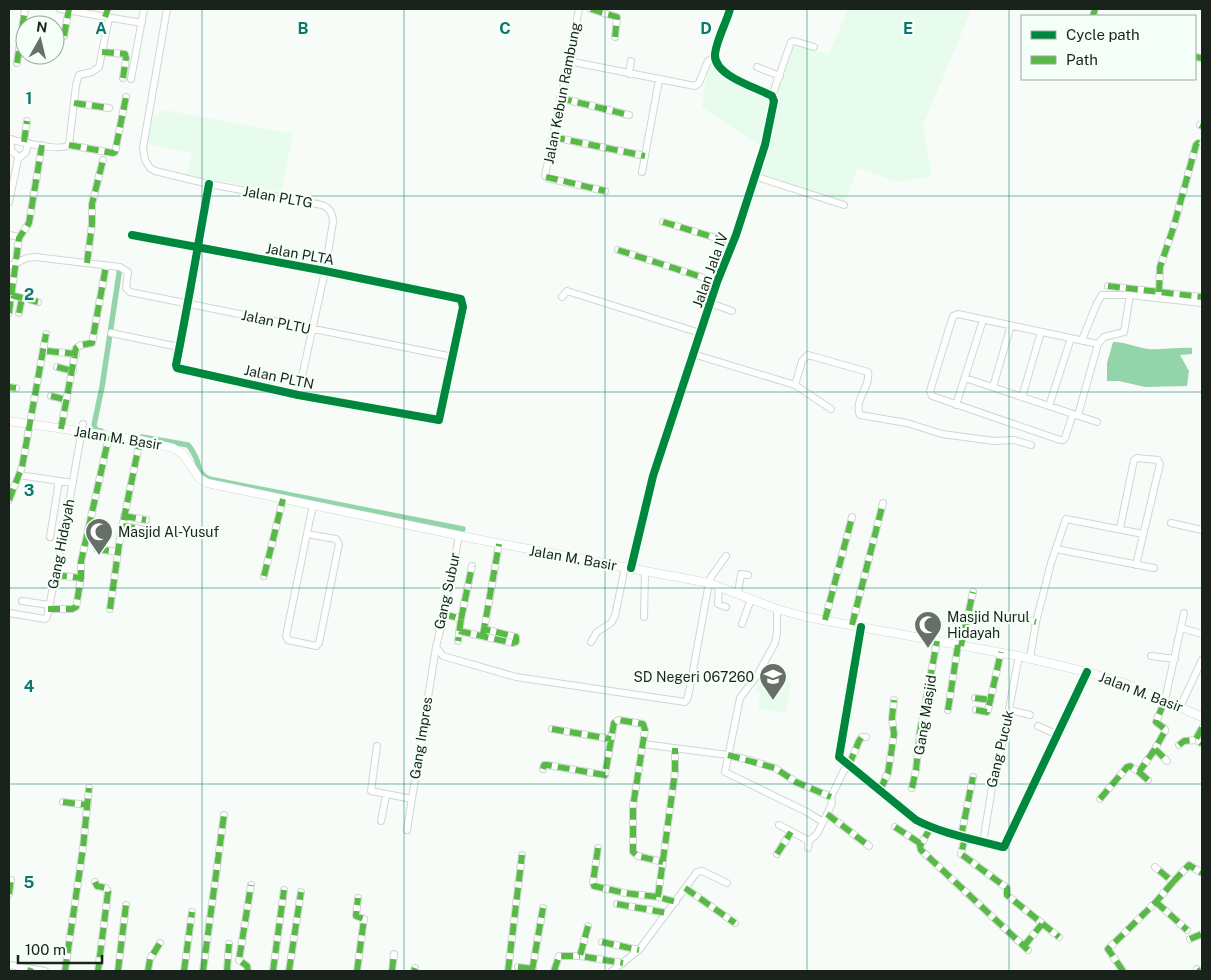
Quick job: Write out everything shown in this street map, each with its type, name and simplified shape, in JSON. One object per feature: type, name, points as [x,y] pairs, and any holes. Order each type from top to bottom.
[{"type":"main road","name":"Jalan M. Basir","points":[[9,421],[61,429],[82,428],[109,436],[168,446],[179,451],[203,482],[499,544],[709,583],[777,610],[960,646],[1001,652],[1087,672],[1124,683],[1202,717]]},
{"type":"street","points":[[60,9],[142,23]]},
{"type":"street","points":[[69,144],[80,74],[96,70],[102,52],[108,9]]},
{"type":"street","points":[[131,79],[144,9]]},
{"type":"street","name":"Jalan PLTG","points":[[167,9],[143,148],[144,160],[150,168],[155,171],[209,184],[322,205],[329,209],[332,215],[334,222],[325,271],[298,395]]},
{"type":"street","name":"Jalan Kebun Rambung","points":[[579,9],[546,177],[605,191]]},
{"type":"street","points":[[591,9],[617,16],[615,37]]},
{"type":"street","points":[[730,9],[715,52],[717,62],[730,76],[772,96]]},
{"type":"street","points":[[65,31],[69,10]]},
{"type":"street","name":"Jalan Jala IV","points":[[591,642],[596,632],[611,623],[616,616],[653,476],[717,282],[733,243],[768,134],[774,101],[772,96],[792,41],[814,46]]},
{"type":"street","points":[[102,52],[125,54],[122,78]]},
{"type":"street","points":[[568,61],[695,86],[699,84],[708,61],[715,57]]},
{"type":"street","points":[[629,74],[631,61]]},
{"type":"street","points":[[757,67],[780,76]]},
{"type":"street","points":[[642,172],[660,80]]},
{"type":"street","points":[[19,157],[11,151],[10,139],[63,147],[69,144],[83,148],[115,152],[126,97]]},
{"type":"street","points":[[560,98],[628,115]]},
{"type":"street","points":[[74,103],[109,108]]},
{"type":"street","points":[[9,202],[19,157],[26,152],[27,121]]},
{"type":"street","points":[[553,137],[645,156]]},
{"type":"street","points":[[1159,292],[1160,267],[1181,202],[1191,158],[1196,144],[1202,145]]},
{"type":"street","points":[[9,313],[12,264],[20,237],[30,223],[42,145]]},
{"type":"street","points":[[87,263],[92,224],[92,204],[103,160]]},
{"type":"street","points":[[754,176],[844,205]]},
{"type":"street","name":"Jalan PLTN","points":[[209,184],[186,304],[176,365],[178,369],[298,395],[439,420],[453,357],[462,300]]},
{"type":"street","points":[[663,222],[733,243]]},
{"type":"street","points":[[9,235],[20,237]]},
{"type":"street","name":"Jalan PLTA","points":[[132,235],[325,271],[462,300]]},
{"type":"street","points":[[618,250],[717,282]]},
{"type":"street","points":[[12,264],[35,257],[106,266],[92,343],[78,346],[61,429]]},
{"type":"street","name":"Jalan PLTU","points":[[106,266],[120,268],[128,272],[126,288],[130,292],[453,357]]},
{"type":"street","points":[[1108,286],[1202,296]]},
{"type":"street","points":[[562,297],[565,291],[567,291],[700,333]]},
{"type":"street","points":[[11,295],[38,302]]},
{"type":"street","points":[[1082,340],[1102,295],[1202,303]]},
{"type":"street","points":[[1098,344],[958,314],[953,316],[930,394],[1063,440],[1076,414],[1098,344],[1104,337],[1124,332],[1130,296]]},
{"type":"street","points":[[19,313],[22,298]]},
{"type":"street","points":[[710,303],[732,311]]},
{"type":"street","points":[[956,404],[983,320]]},
{"type":"street","points":[[993,387],[1011,326]]},
{"type":"street","points":[[1022,397],[1041,332]]},
{"type":"street","points":[[111,333],[179,347]]},
{"type":"street","points":[[9,500],[25,455],[46,334]]},
{"type":"street","points":[[1049,406],[1071,338]]},
{"type":"street","points":[[47,351],[76,354]]},
{"type":"street","points":[[694,354],[796,385],[831,409]]},
{"type":"street","points":[[796,385],[802,361],[808,355],[868,372],[868,379],[858,407],[860,415],[907,423],[942,434],[994,441],[1014,440],[1031,445]]},
{"type":"street","points":[[57,367],[72,371]]},
{"type":"street","points":[[965,378],[1097,422]]},
{"type":"street","points":[[51,396],[67,400]]},
{"type":"street","name":"Gang Hidayah","points":[[9,613],[45,619],[73,483],[82,428]]},
{"type":"street","points":[[22,601],[48,607],[74,608],[81,578],[81,562],[109,436]]},
{"type":"street","points":[[110,609],[124,516],[140,440]]},
{"type":"street","points":[[1120,528],[1134,460],[1137,458],[1158,460],[1160,464],[1136,565]]},
{"type":"street","points":[[19,475],[73,483]]},
{"type":"street","points":[[50,537],[59,481]]},
{"type":"street","points":[[264,576],[283,499]]},
{"type":"street","points":[[852,625],[883,503]]},
{"type":"street","points":[[307,534],[336,539],[339,542],[319,643],[316,646],[288,640],[286,637],[307,534],[313,506]]},
{"type":"street","points":[[124,516],[146,520]]},
{"type":"street","points":[[825,620],[852,517]]},
{"type":"street","points":[[1030,658],[1036,622],[1066,519],[1143,534]]},
{"type":"street","points":[[1171,523],[1202,530]]},
{"type":"street","points":[[123,526],[141,529]]},
{"type":"street","name":"Gang Subur","points":[[436,647],[459,536]]},
{"type":"street","points":[[483,637],[499,544]]},
{"type":"street","points":[[96,548],[118,552]]},
{"type":"street","points":[[1056,549],[1154,568]]},
{"type":"street","points":[[436,647],[443,656],[516,678],[685,702],[690,687],[709,583],[711,577],[726,556]]},
{"type":"street","points":[[458,641],[472,566]]},
{"type":"street","points":[[644,617],[645,571]]},
{"type":"street","points":[[55,574],[81,578]]},
{"type":"street","points":[[738,594],[741,574],[748,575]]},
{"type":"street","points":[[719,586],[718,604],[726,607]]},
{"type":"street","points":[[948,710],[960,646],[973,592]]},
{"type":"street","points":[[742,624],[751,599]]},
{"type":"street","points":[[777,610],[775,643],[758,674],[740,698],[725,769],[728,774],[808,812],[823,822]]},
{"type":"street","points":[[1139,772],[1165,731],[1165,728],[1156,722],[1165,700],[1184,613]]},
{"type":"street","points":[[444,614],[461,619]]},
{"type":"street","points":[[1017,617],[1036,622]]},
{"type":"street","points":[[861,627],[838,755],[916,820],[963,838],[1002,848],[1087,672]]},
{"type":"street","points":[[1181,628],[1202,634]]},
{"type":"street","points":[[459,631],[515,643],[517,638],[484,629]]},
{"type":"street","name":"Gang Masjid","points":[[912,788],[920,732],[937,641]]},
{"type":"street","name":"Gang Impres","points":[[406,830],[436,647]]},
{"type":"street","points":[[976,710],[986,712],[1001,652]]},
{"type":"street","name":"Gang Pucuk","points":[[983,842],[996,764],[1001,751],[1020,656]]},
{"type":"street","points":[[1151,656],[1175,659]]},
{"type":"street","points":[[1180,707],[1202,660]]},
{"type":"street","points":[[975,698],[990,700]]},
{"type":"street","points":[[880,790],[888,773],[894,734],[892,718],[894,700]]},
{"type":"street","points":[[1010,710],[1030,715]]},
{"type":"street","points":[[543,769],[544,765],[547,765],[605,775],[613,725],[617,721],[641,723],[645,730],[633,806],[633,852],[638,856],[663,862]]},
{"type":"street","points":[[1038,726],[1058,735]]},
{"type":"street","points":[[1179,745],[1184,741],[1199,742],[1202,728]]},
{"type":"street","points":[[552,729],[610,739]]},
{"type":"street","points":[[779,825],[809,845],[827,814],[832,803],[831,797],[859,740],[862,737],[866,737]]},
{"type":"street","points":[[643,744],[728,754],[775,768],[796,782],[831,797]]},
{"type":"street","points":[[377,746],[372,792],[412,799]]},
{"type":"street","points":[[658,896],[675,772],[675,748]]},
{"type":"street","points":[[1155,749],[1167,761]]},
{"type":"street","points":[[1100,799],[1130,766],[1148,780]]},
{"type":"street","points":[[973,777],[961,854],[1007,888],[1007,895],[1059,937]]},
{"type":"street","points":[[65,971],[89,788]]},
{"type":"street","points":[[381,820],[386,795]]},
{"type":"street","points":[[63,802],[88,805]]},
{"type":"street","points":[[827,814],[870,846]]},
{"type":"street","points":[[203,971],[224,815]]},
{"type":"street","points":[[895,827],[921,844]]},
{"type":"street","points":[[931,827],[921,844],[921,850],[1026,948],[1042,924]]},
{"type":"street","points":[[778,854],[790,832]]},
{"type":"street","points":[[598,848],[594,886],[658,896],[676,902]]},
{"type":"street","points":[[508,971],[522,855]]},
{"type":"street","points":[[1123,971],[1108,949],[1156,902],[1189,865],[1202,873]]},
{"type":"street","points":[[1155,867],[1173,882]]},
{"type":"street","points":[[613,971],[639,950],[698,871],[727,883]]},
{"type":"street","points":[[9,894],[12,880]]},
{"type":"street","points":[[95,882],[97,886],[106,888],[108,892],[98,971]]},
{"type":"street","points":[[248,971],[247,966],[239,960],[251,885]]},
{"type":"street","points":[[685,888],[735,923]]},
{"type":"street","points":[[273,971],[284,890]]},
{"type":"street","points":[[289,971],[301,892]]},
{"type":"street","points":[[356,971],[364,920],[356,916],[358,898]]},
{"type":"street","points":[[1156,902],[1187,930]]},
{"type":"street","points":[[617,904],[668,913]]},
{"type":"street","points":[[118,971],[126,905]]},
{"type":"street","points":[[518,966],[532,970],[544,908]]},
{"type":"street","points":[[184,971],[192,912]]},
{"type":"street","points":[[580,956],[588,926]]},
{"type":"street","points":[[1190,940],[1202,934]]},
{"type":"street","points":[[602,942],[639,950]]},
{"type":"street","points":[[148,971],[150,959],[160,943]]},
{"type":"street","points":[[227,971],[229,944]]},
{"type":"street","points":[[392,971],[394,954]]},
{"type":"street","points":[[554,971],[559,956],[580,956],[623,963]]},
{"type":"street","points":[[9,965],[45,971]]},
{"type":"shaded area","points":[[848,9],[960,9],[971,11],[923,125],[932,176],[898,182],[857,168],[845,202],[757,175],[773,92],[791,44],[829,54]]},
{"type":"shaded area","points":[[709,61],[771,100],[761,146],[702,107]]},
{"type":"shaded area","points":[[165,110],[293,134],[281,192],[187,175],[192,153],[147,144],[153,117]]},
{"type":"shaded area","points":[[1113,342],[1148,349],[1192,348],[1192,354],[1180,355],[1189,371],[1187,386],[1145,387],[1119,381],[1107,381],[1107,363]]},
{"type":"shaded area","name":"SD Negeri 067260","points":[[758,676],[791,682],[786,712],[758,709],[760,694],[756,692]]},
{"type":"waterway","points":[[101,431],[96,430],[94,425],[102,387],[120,267]]},
{"type":"waterway","points":[[142,437],[188,445],[195,456],[202,475],[209,479],[463,529]]},
{"type":"marked path","points":[[24,15],[25,9]]},
{"type":"marked path","points":[[65,31],[69,9]]},
{"type":"marked path","points":[[105,17],[108,9]]},
{"type":"marked path","points":[[591,9],[617,17],[615,37]]},
{"type":"marked path","points":[[1093,15],[1095,9]]},
{"type":"marked path","points":[[102,52],[125,54],[123,78]]},
{"type":"marked path","points":[[1196,57],[1202,58]]},
{"type":"marked path","points":[[69,145],[115,152],[126,97]]},
{"type":"marked path","points":[[560,98],[629,115]]},
{"type":"marked path","points":[[74,103],[109,108]]},
{"type":"marked path","points":[[24,142],[27,121]]},
{"type":"marked path","points":[[553,137],[645,156]]},
{"type":"marked path","points":[[1159,292],[1160,267],[1173,229],[1196,145],[1198,143],[1202,145]]},
{"type":"marked path","points":[[9,313],[19,238],[29,223],[42,145]]},
{"type":"marked path","points":[[87,263],[92,224],[92,204],[103,160]]},
{"type":"marked path","points":[[546,177],[605,191]]},
{"type":"marked path","points":[[663,222],[733,243]]},
{"type":"marked path","points":[[618,250],[717,282]]},
{"type":"marked path","points":[[61,429],[76,348],[92,343],[106,266]]},
{"type":"marked path","points":[[1108,286],[1202,297]]},
{"type":"marked path","points":[[11,295],[38,302]]},
{"type":"marked path","points":[[19,313],[22,298]]},
{"type":"marked path","points":[[9,500],[22,467],[46,334]]},
{"type":"marked path","points":[[47,351],[76,354]]},
{"type":"marked path","points":[[57,367],[73,371]]},
{"type":"marked path","points":[[9,387],[16,388]]},
{"type":"marked path","points":[[51,396],[67,400]]},
{"type":"marked path","points":[[48,609],[72,609],[76,607],[81,578],[81,562],[109,436]]},
{"type":"marked path","points":[[110,609],[120,538],[140,440]]},
{"type":"marked path","points":[[264,576],[283,499]]},
{"type":"marked path","points":[[852,625],[883,503]]},
{"type":"marked path","points":[[124,516],[146,520]]},
{"type":"marked path","points":[[825,620],[852,517]]},
{"type":"marked path","points":[[123,526],[141,529]]},
{"type":"marked path","points":[[483,635],[499,544]]},
{"type":"marked path","points":[[97,549],[118,552]]},
{"type":"marked path","points":[[461,619],[472,566]]},
{"type":"marked path","points":[[55,575],[81,578]]},
{"type":"marked path","points":[[961,646],[973,592]]},
{"type":"marked path","points":[[444,614],[461,619],[458,641]]},
{"type":"marked path","points":[[1017,617],[1036,622]]},
{"type":"marked path","points":[[459,631],[513,643],[516,642],[516,637],[484,629]]},
{"type":"marked path","points":[[912,788],[920,732],[937,641]]},
{"type":"marked path","points":[[948,710],[958,645]]},
{"type":"marked path","points":[[976,710],[987,712],[988,710],[1001,652]]},
{"type":"marked path","points":[[975,698],[990,700]]},
{"type":"marked path","points":[[880,790],[888,773],[894,734],[892,718],[894,700]]},
{"type":"marked path","points":[[1100,799],[1127,767],[1130,766],[1139,772],[1155,749],[1165,731],[1156,722],[1165,700]]},
{"type":"marked path","points":[[543,769],[544,765],[547,765],[605,775],[614,723],[619,720],[643,724],[645,730],[633,806],[633,852],[638,856],[663,862]]},
{"type":"marked path","points":[[1202,728],[1196,739],[1202,744]]},
{"type":"marked path","points":[[552,729],[611,739]]},
{"type":"marked path","points":[[849,765],[859,741],[862,737],[866,737]]},
{"type":"marked path","points":[[1179,745],[1184,741],[1196,740]]},
{"type":"marked path","points":[[658,897],[675,772],[675,748]]},
{"type":"marked path","points":[[1155,749],[1167,761]]},
{"type":"marked path","points":[[728,755],[775,768],[796,782],[831,797]]},
{"type":"marked path","points":[[1139,772],[1148,780]]},
{"type":"marked path","points":[[961,837],[973,777]]},
{"type":"marked path","points":[[65,971],[83,848],[89,788]]},
{"type":"marked path","points":[[63,802],[88,805]]},
{"type":"marked path","points":[[827,814],[869,846]]},
{"type":"marked path","points":[[203,971],[224,815]]},
{"type":"marked path","points":[[895,827],[921,844]]},
{"type":"marked path","points":[[931,827],[920,846],[921,850],[1028,950]]},
{"type":"marked path","points":[[777,854],[791,832]]},
{"type":"marked path","points":[[965,838],[961,854],[1007,888],[1007,895],[1059,937]]},
{"type":"marked path","points":[[598,848],[594,886],[676,902]]},
{"type":"marked path","points":[[508,971],[522,855]]},
{"type":"marked path","points":[[1173,882],[1189,865],[1202,873]]},
{"type":"marked path","points":[[1123,971],[1108,949],[1156,902],[1173,882],[1155,867]]},
{"type":"marked path","points":[[9,894],[11,880]]},
{"type":"marked path","points":[[95,882],[97,886],[106,888],[108,892],[98,971]]},
{"type":"marked path","points":[[248,971],[247,966],[239,960],[251,885]]},
{"type":"marked path","points":[[685,888],[735,923]]},
{"type":"marked path","points":[[273,971],[284,890]]},
{"type":"marked path","points":[[289,971],[301,892]]},
{"type":"marked path","points":[[357,971],[364,919],[356,916],[358,898]]},
{"type":"marked path","points":[[1156,902],[1187,930]]},
{"type":"marked path","points":[[617,904],[667,913]]},
{"type":"marked path","points":[[118,971],[126,905]]},
{"type":"marked path","points":[[532,971],[543,908]]},
{"type":"marked path","points":[[184,971],[192,912]]},
{"type":"marked path","points":[[1024,946],[1042,924]]},
{"type":"marked path","points":[[588,926],[580,956],[623,963]]},
{"type":"marked path","points":[[1190,939],[1202,934]]},
{"type":"marked path","points":[[602,942],[639,950]]},
{"type":"marked path","points":[[148,971],[150,959],[160,943]]},
{"type":"marked path","points":[[227,971],[229,944]]},
{"type":"marked path","points":[[392,971],[394,954]]},
{"type":"marked path","points":[[554,971],[559,956],[580,956]]},
{"type":"marked path","points":[[518,967],[533,969]]},
{"type":"cycle path","points":[[631,568],[653,476],[717,282],[736,235],[765,145],[774,101],[772,96],[728,75],[716,62],[716,48],[730,9]]},
{"type":"cycle path","points":[[132,235],[325,271],[461,299],[463,307],[439,420],[298,395],[177,368],[176,365],[189,297],[193,275],[197,252],[201,230],[209,184]]},
{"type":"cycle path","points":[[861,627],[839,757],[916,820],[947,833],[1002,847],[1004,847],[1087,672]]},
{"type":"place","name":"Masjid Al-Yusuf","points":[[99,556]]},
{"type":"place","name":"Masjid Nurul Hidayah","points":[[928,649]]},
{"type":"place","name":"SD Negeri 067260","points":[[773,701]]}]
